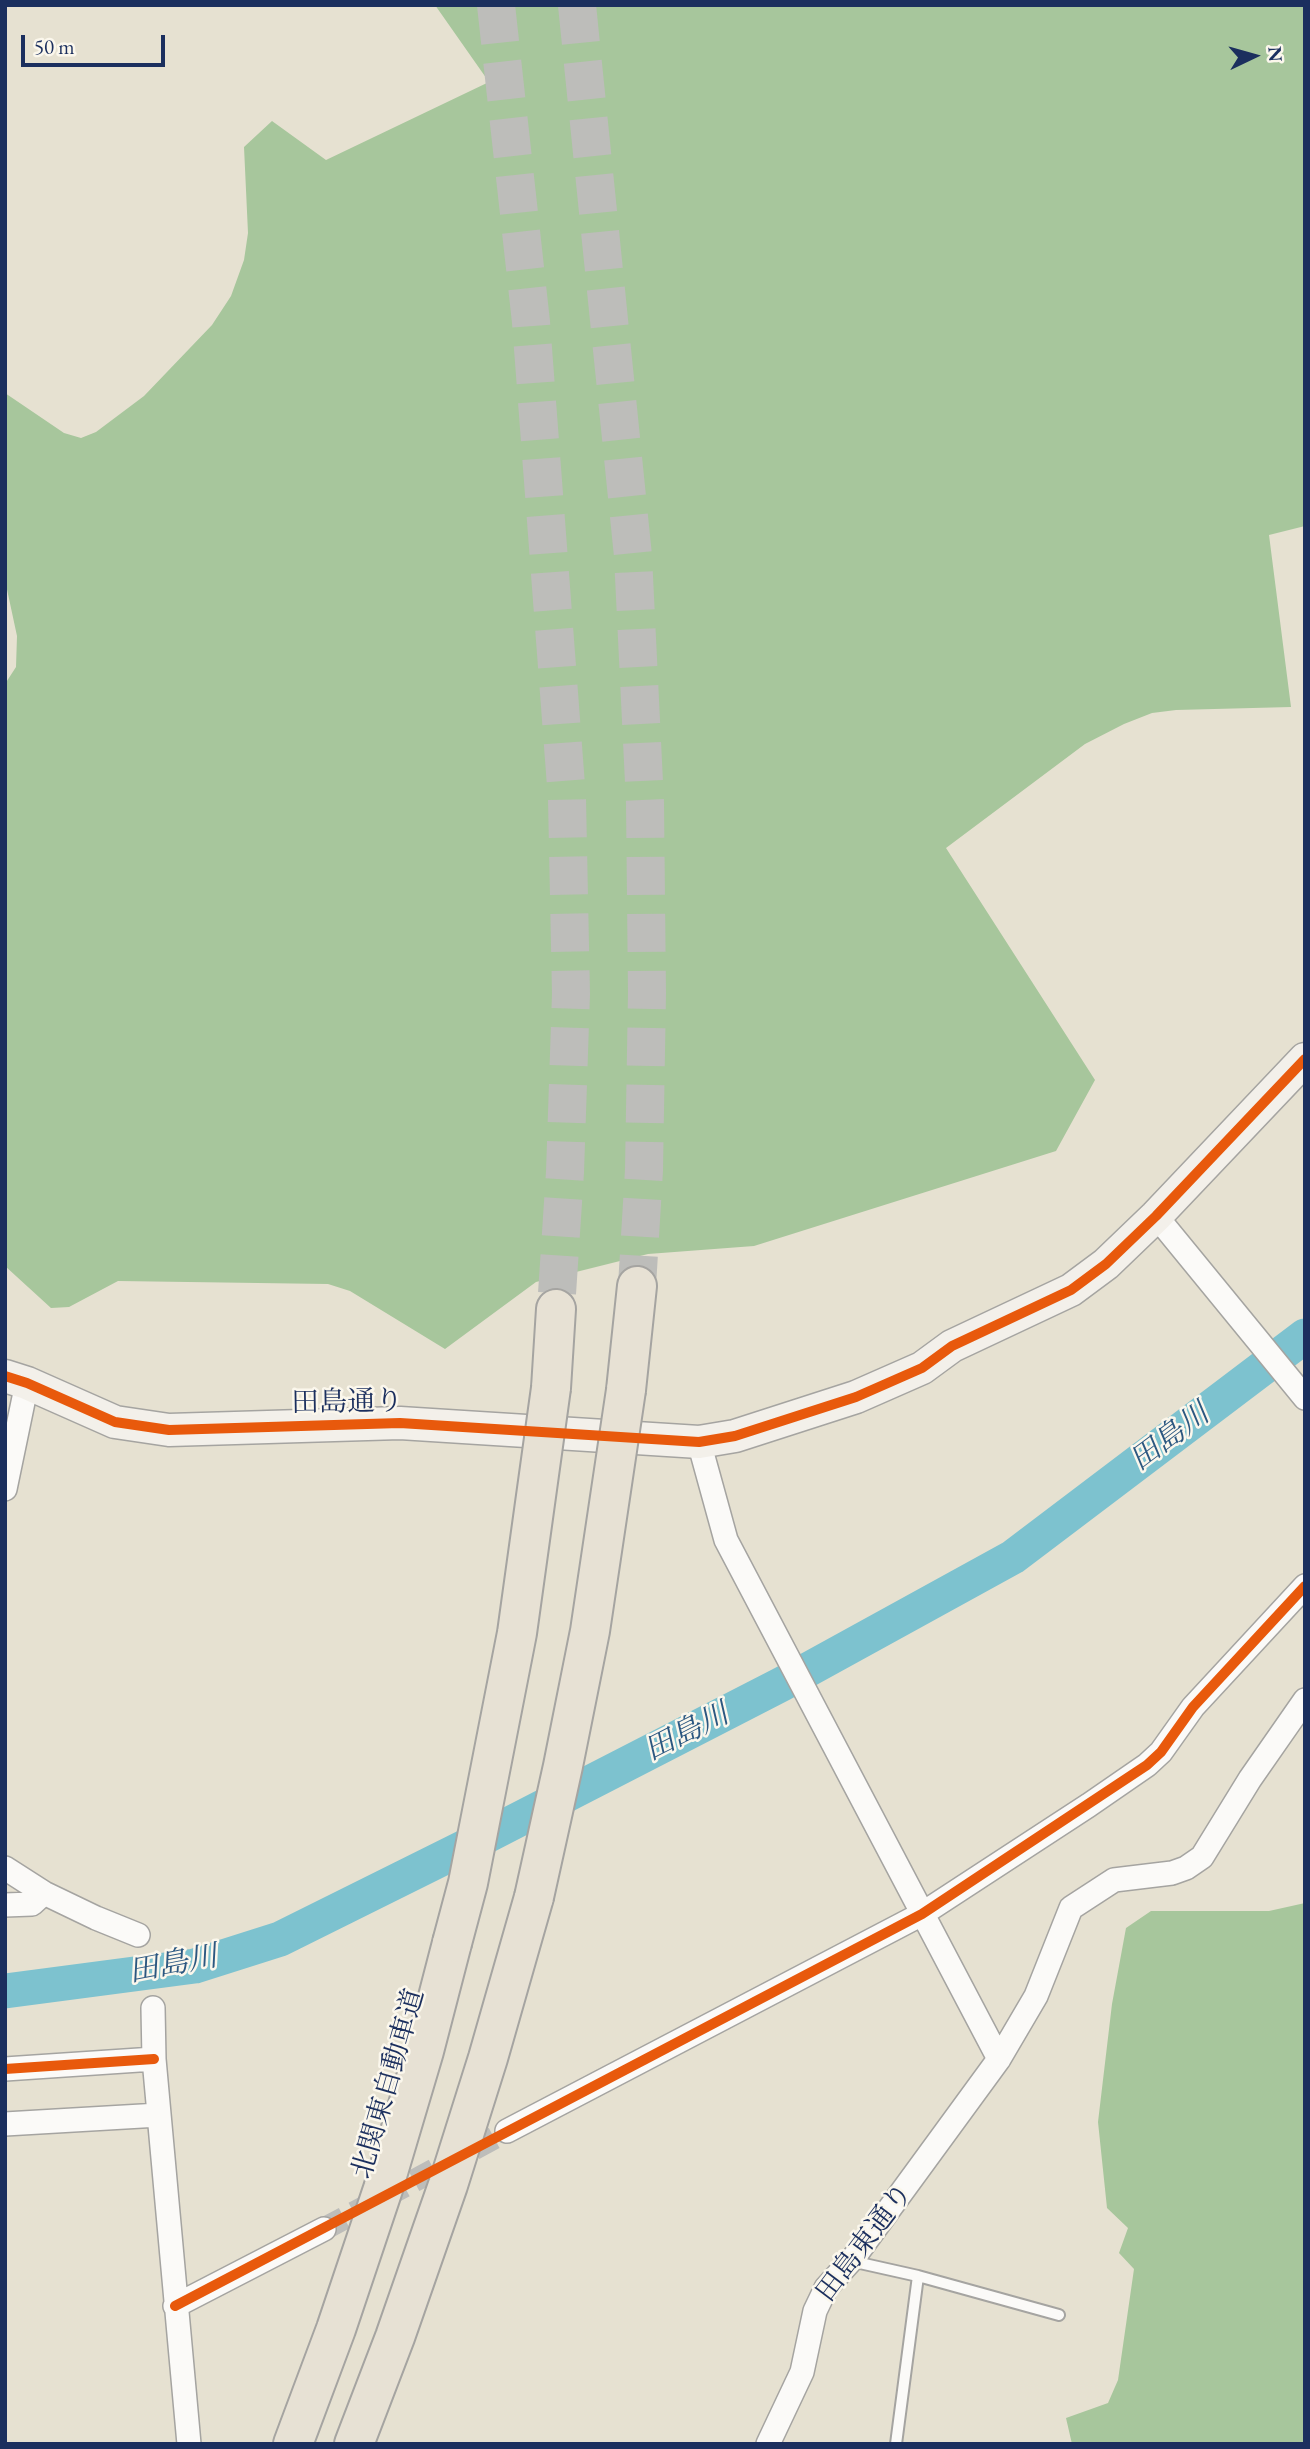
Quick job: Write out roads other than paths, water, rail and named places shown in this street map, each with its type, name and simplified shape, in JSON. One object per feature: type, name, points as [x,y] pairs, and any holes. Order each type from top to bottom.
[{"type":"highway","points":[[354,2444],[448,2185],[534,1897],[564,1766],[590,1630],[626,1390],[637,1286]]},
{"type":"highway","name":"北関東自動車道","points":[[293,2444],[336,2329],[383,2189],[424,2050],[468,1883],[517,1633],[551,1388],[556,1309]]},
{"type":"street","name":"田島通り","points":[[16,1380],[115,1422],[169,1430],[400,1423],[699,1442],[735,1436],[856,1397],[922,1368],[952,1346],[1071,1290],[1106,1264],[1156,1216],[1305,1059]]},
{"type":"street","points":[[1156,1216],[1305,1398]]},
{"type":"street","points":[[5,1489],[16,1380]]},
{"type":"street","points":[[699,1442],[726,1540],[999,2059]]},
{"type":"street","points":[[507,2131],[922,1914],[1147,1765],[1161,1752],[1193,1707],[1305,1586]]},
{"type":"street","name":"田島東通り","points":[[768,2444],[802,2372],[815,2311],[826,2288],[851,2261],[999,2059],[1036,1996],[1072,1908],[1114,1880],[1172,1873],[1186,1868],[1202,1857],[1305,1700]]},
{"type":"street","points":[[5,1868],[44,1893],[138,1935]]},
{"type":"street","points":[[5,1905],[32,1904],[44,1893]]},
{"type":"street","points":[[153,2008],[154,2059],[189,2444]]},
{"type":"street","points":[[5,2069],[154,2059]]},
{"type":"street","points":[[5,2124],[159,2116]]},
{"type":"street","points":[[175,2306],[324,2229]]},
{"type":"lane","points":[[851,2261],[918,2276],[1059,2315]]},
{"type":"lane","points":[[896,2444],[918,2276]]},
{"type":"waterway","name":"田島川","points":[[5,1991],[195,1966],[280,1939],[465,1847],[782,1684],[1013,1557],[1305,1336]]},
{"type":"tunnel","points":[[496,5],[531,322],[567,799],[571,994],[565,1172],[556,1309]]},
{"type":"tunnel","points":[[577,5],[633,556],[645,803],[647,993],[644,1170],[637,1286]]},
{"type":"tunnel","points":[[324,2229],[507,2131]]}]
